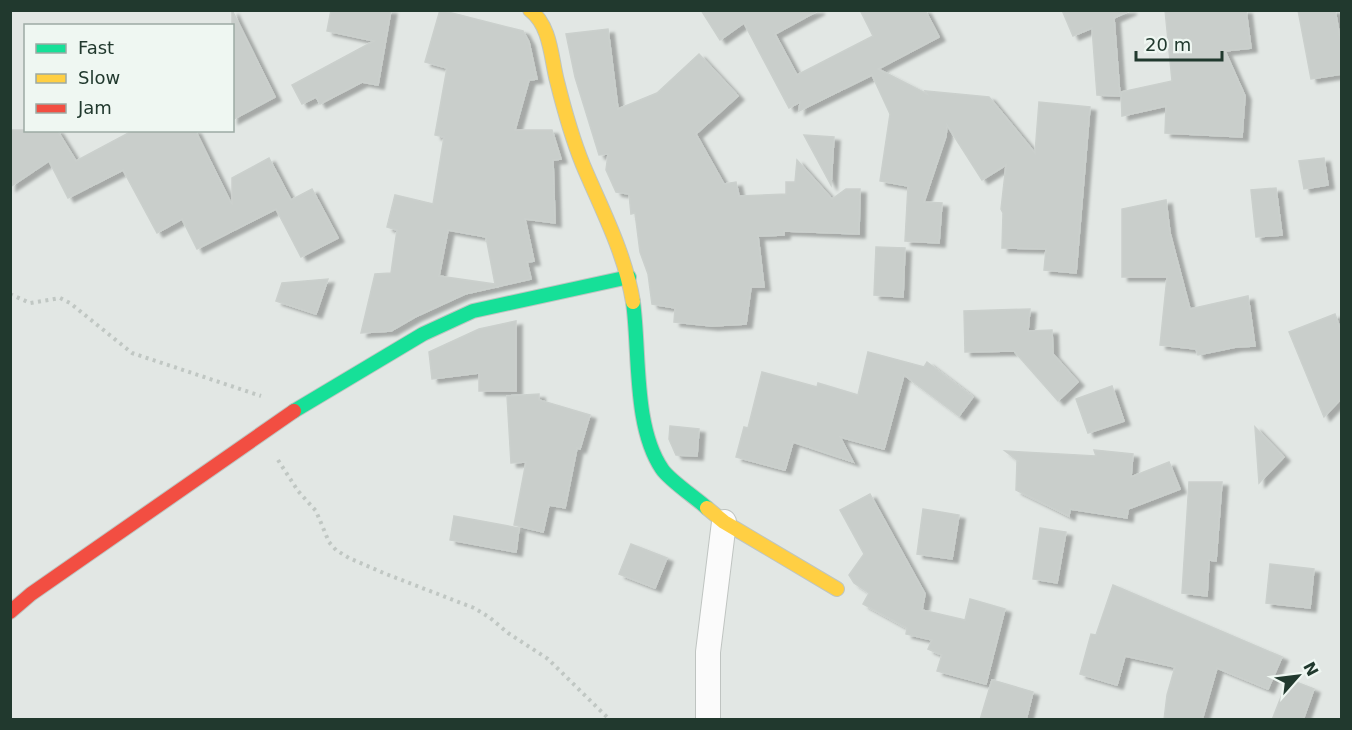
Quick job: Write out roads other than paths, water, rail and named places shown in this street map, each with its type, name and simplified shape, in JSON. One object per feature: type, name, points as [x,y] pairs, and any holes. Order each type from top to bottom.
[{"type":"street","points":[[530,10],[547,35],[557,82],[582,162],[615,237],[629,277],[646,433],[662,470],[724,522],[837,589]]},
{"type":"street","points":[[10,612],[31,594],[298,408],[402,346],[473,311],[629,277]]},
{"type":"street","points":[[708,720],[708,652],[724,522]]}]
